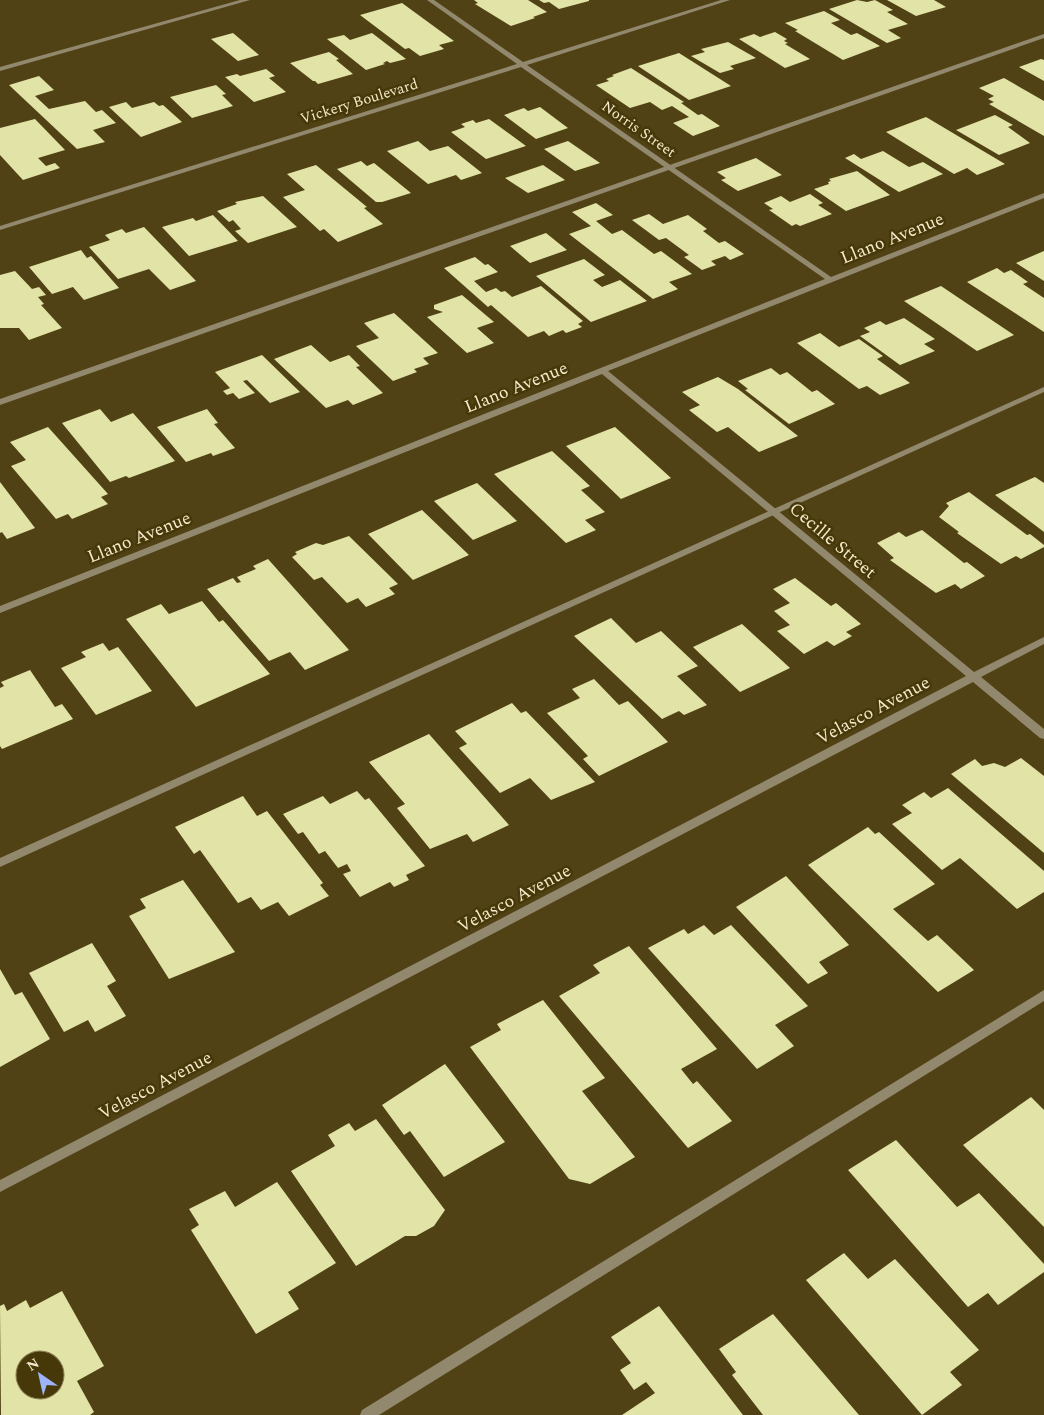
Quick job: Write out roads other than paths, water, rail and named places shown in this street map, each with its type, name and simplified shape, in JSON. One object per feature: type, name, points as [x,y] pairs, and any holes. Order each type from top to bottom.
[{"type":"street","points":[[0,69],[247,0]]},
{"type":"street","name":"Norris Street","points":[[430,0],[831,280]]},
{"type":"street","name":"Vickery Boulevard","points":[[0,228],[727,0]]},
{"type":"street","points":[[0,402],[1044,36]]},
{"type":"street","name":"Llano Avenue","points":[[0,610],[1044,196]]},
{"type":"street","name":"Cecille Street","points":[[602,370],[1044,735]]},
{"type":"street","points":[[0,863],[775,513],[1044,389]]},
{"type":"street","name":"Velasco Avenue","points":[[0,1186],[1044,640]]},
{"type":"street","points":[[367,1415],[1044,995]]}]
